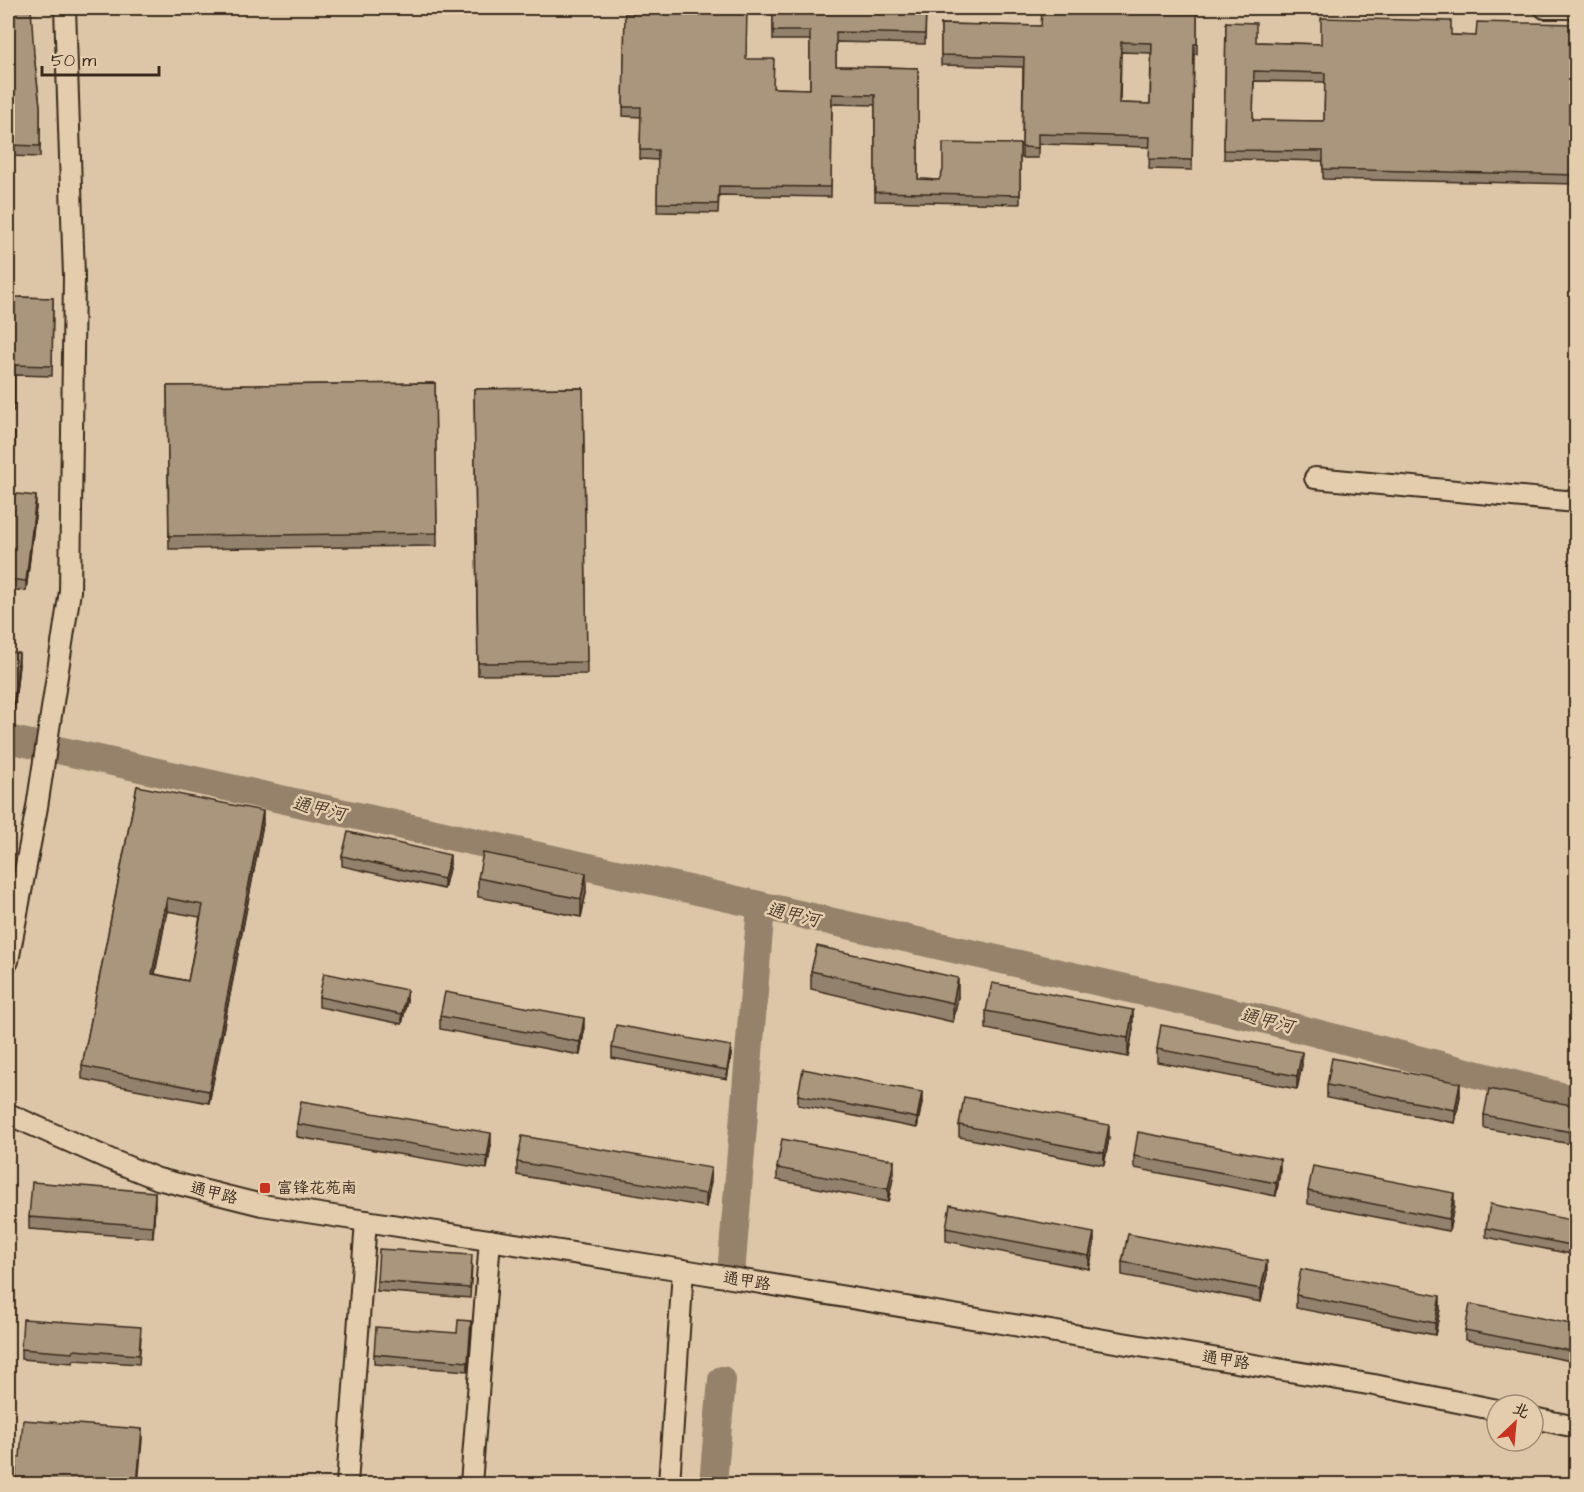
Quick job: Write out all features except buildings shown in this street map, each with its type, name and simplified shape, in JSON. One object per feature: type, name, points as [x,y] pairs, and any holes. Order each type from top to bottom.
[{"type":"street","points":[[8,961],[48,737],[70,591],[74,276],[65,8]]},
{"type":"street","points":[[1545,8],[1576,8]]},
{"type":"street","points":[[1315,478],[1576,502]]},
{"type":"street","name":"通甲路","points":[[8,1114],[158,1179],[262,1205],[683,1270],[1374,1385],[1485,1408]]},
{"type":"street","points":[[347,1485],[366,1221]]},
{"type":"street","points":[[471,1485],[490,1240]]},
{"type":"street","points":[[669,1485],[683,1270]]},
{"type":"street","points":[[1545,1421],[1576,1427]]},
{"type":"waterway","name":"通甲河","points":[[8,739],[684,888],[1258,1018],[1576,1100]]},
{"type":"waterway","points":[[732,1262],[761,906]]},
{"type":"waterway","points":[[713,1484],[722,1380]]},
{"type":"place","name":"富锋花苑南","points":[[265,1188]]}]
